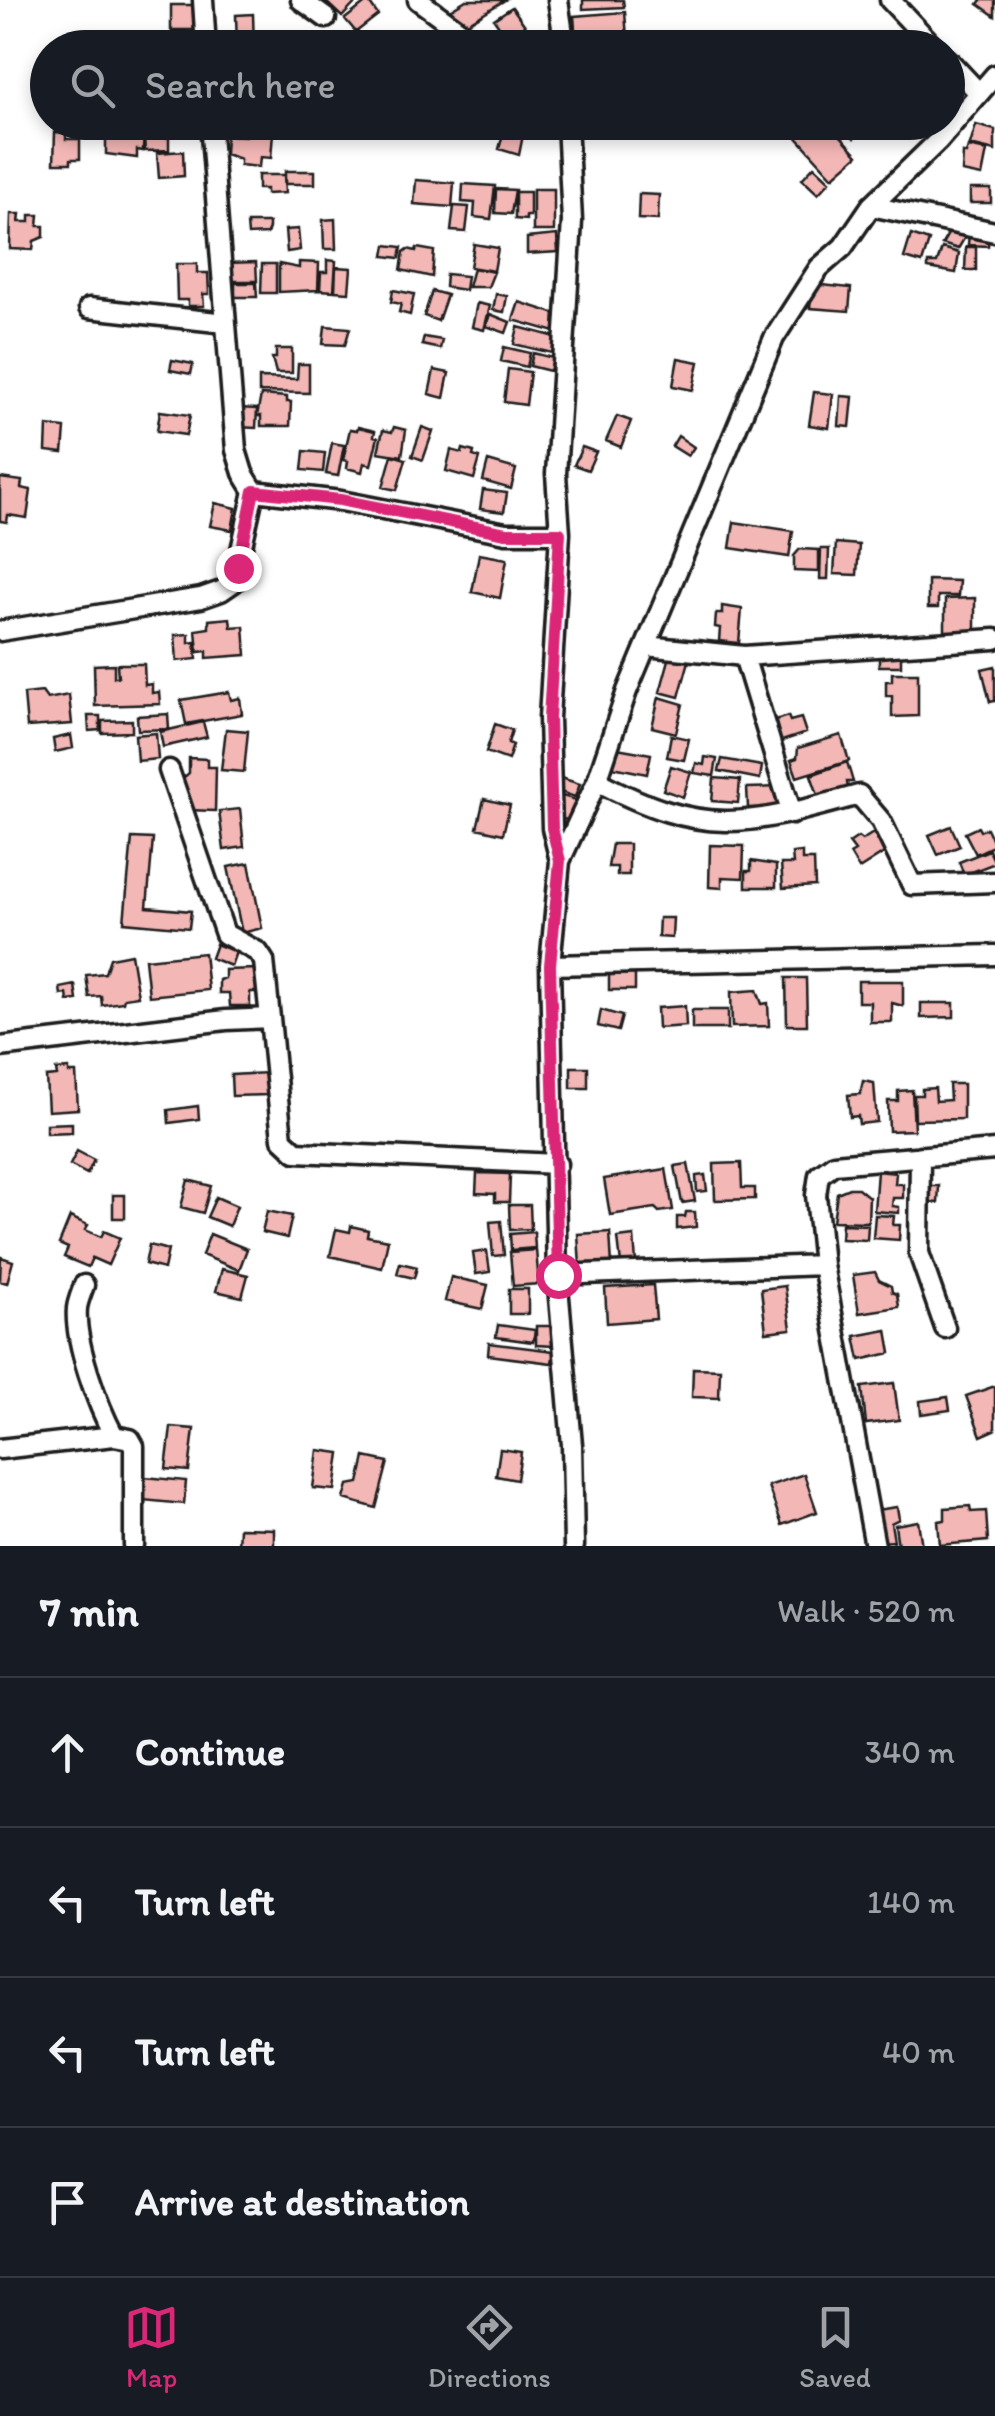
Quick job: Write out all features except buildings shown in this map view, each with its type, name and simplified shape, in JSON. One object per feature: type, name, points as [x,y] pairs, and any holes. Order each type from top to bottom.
[{"type":"street","points":[[203,0],[205,30]]},
{"type":"street","points":[[301,0],[326,18]]},
{"type":"street","points":[[418,0],[459,30]]},
{"type":"street","points":[[558,0],[562,30]]},
{"type":"street","points":[[890,0],[919,30]]},
{"type":"street","points":[[965,110],[995,75]]},
{"type":"street","points":[[965,78],[980,93]]},
{"type":"street","points":[[0,632],[201,598],[234,582],[254,491],[236,450],[211,140]]},
{"type":"street","points":[[568,140],[572,221],[556,474],[560,533],[549,718],[552,828],[560,861],[550,965],[558,1275],[572,1446],[574,1546]]},
{"type":"street","points":[[560,861],[597,781],[646,646],[774,338],[820,268],[843,247],[871,206],[939,140]]},
{"type":"street","points":[[871,206],[995,232]]},
{"type":"street","points":[[89,308],[226,324]]},
{"type":"street","points":[[254,491],[340,500],[506,533],[560,533]]},
{"type":"street","points":[[646,646],[744,656],[995,639]]},
{"type":"street","points":[[744,656],[792,814]]},
{"type":"street","points":[[169,770],[225,934],[258,952],[264,961],[282,1138],[296,1152],[557,1164]]},
{"type":"street","points":[[597,781],[639,803],[703,821],[771,819],[858,795],[881,821],[912,885],[995,882]]},
{"type":"street","points":[[550,965],[995,955]]},
{"type":"street","points":[[0,1046],[270,1018]]},
{"type":"street","points":[[876,1546],[822,1265],[816,1196],[820,1175],[834,1164],[995,1150]]},
{"type":"street","points":[[920,1156],[918,1253],[945,1328]]},
{"type":"street","points":[[558,1275],[822,1265]]},
{"type":"street","points":[[84,1285],[77,1308],[79,1330],[99,1407],[114,1436]]},
{"type":"street","points":[[0,1449],[124,1436],[134,1446],[134,1546]]},
{"type":"route","points":[[238,568],[254,491],[340,500],[506,533],[560,533],[549,718],[552,828],[560,861],[550,965],[558,1275]]}]
